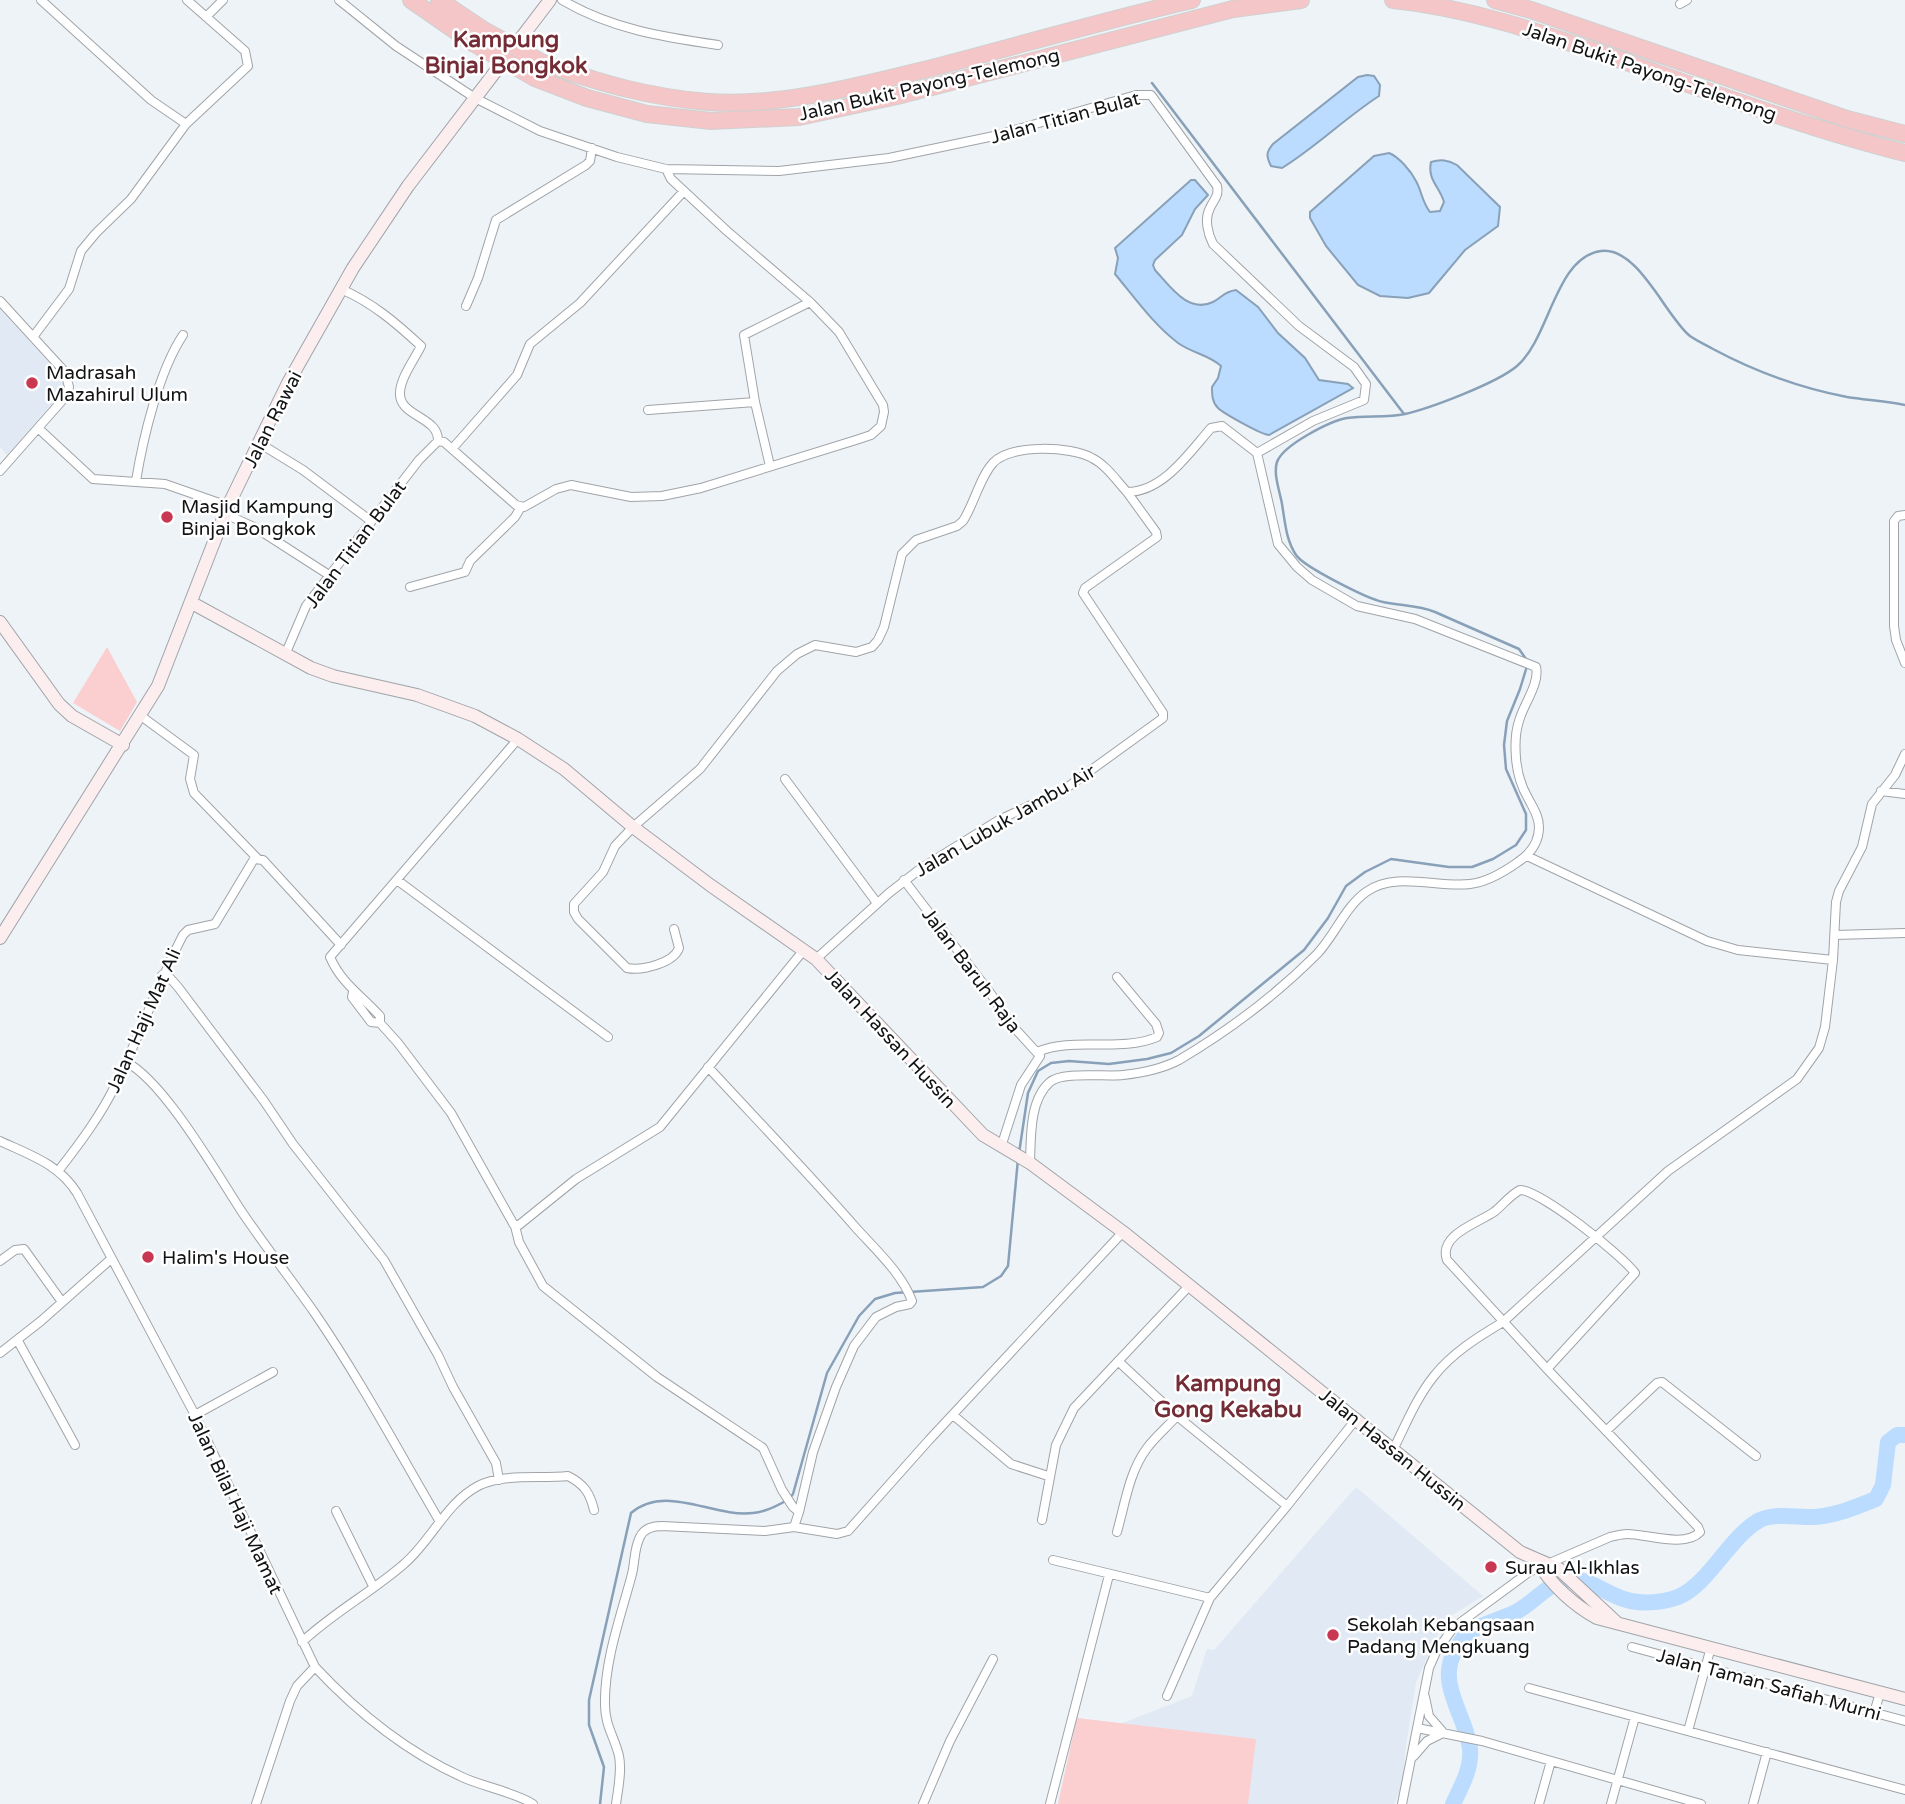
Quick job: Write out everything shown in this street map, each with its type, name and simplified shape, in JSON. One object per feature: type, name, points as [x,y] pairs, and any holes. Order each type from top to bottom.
[{"type":"highway","name":"Jalan Bukit Payong-Telemong","points":[[411,0],[473,43],[535,78],[587,98],[647,114],[711,121],[799,117],[910,92],[1154,27],[1233,9],[1301,0]]},
{"type":"highway","name":"Jalan Bukit Payong-Telemong","points":[[439,0],[482,29],[543,63],[650,96],[711,102],[797,99],[893,78],[1192,0]]},
{"type":"highway","name":"Jalan Bukit Payong-Telemong","points":[[1393,0],[1469,12],[1525,27],[1842,137],[1905,153]]},
{"type":"highway","name":"Jalan Bukit Payong-Telemong","points":[[1495,0],[1847,119],[1905,134]]},
{"type":"street","points":[[41,0],[151,100],[186,124]]},
{"type":"street","points":[[33,337],[69,289],[81,251],[131,199],[186,124],[248,66],[245,51],[187,0]]},
{"type":"street","points":[[206,17],[223,0]]},
{"type":"street","name":"Jalan Titian Bulat","points":[[339,0],[396,46],[475,98],[540,131],[666,169],[779,171],[888,158],[994,136],[1136,95],[1151,95],[1217,186],[1217,197],[1208,215],[1213,244],[1299,326],[1354,367],[1366,384],[1364,400],[1313,421],[1257,453]]},
{"type":"street","name":"Jalan Rawai","points":[[0,938],[158,687],[227,510],[288,383],[341,289],[408,186],[550,0]]},
{"type":"street","points":[[562,0],[595,18],[633,31],[718,45]]},
{"type":"street","points":[[466,306],[478,278],[496,220],[586,165],[590,161],[592,148]]},
{"type":"street","points":[[410,587],[465,572],[470,561],[515,517],[521,507],[564,486],[589,487],[631,497],[654,497],[701,488],[870,435],[880,426],[884,412],[880,398],[839,332],[810,302],[671,179],[666,169]]},
{"type":"street","points":[[452,449],[517,375],[530,344],[580,303],[684,191]]},
{"type":"street","points":[[341,289],[366,300],[383,312],[421,346],[401,386],[400,399],[404,407],[435,428],[439,441],[444,442],[521,507]]},
{"type":"street","points":[[0,301],[65,372],[69,387],[67,395],[0,471]]},
{"type":"street","points":[[770,466],[755,402],[744,335],[810,302]]},
{"type":"street","points":[[136,481],[142,444],[173,351],[184,335]]},
{"type":"street","points":[[649,410],[755,402]]},
{"type":"street","points":[[674,929],[679,952],[646,969],[633,969],[622,964],[578,919],[574,904],[600,876],[615,846],[699,769],[777,671],[797,654],[815,645],[849,652],[862,652],[872,647],[884,627],[902,554],[916,540],[957,526],[963,521],[990,468],[1000,458],[1037,449],[1077,452],[1101,463],[1127,492],[1143,491],[1163,479],[1214,426],[1222,426],[1257,453],[1278,544],[1312,580],[1357,606],[1415,619],[1534,666],[1537,672],[1519,718],[1516,761],[1520,780],[1539,821],[1538,837],[1527,856],[1492,878],[1472,884],[1392,883],[1377,886],[1357,900],[1318,952],[1295,973],[1245,1016],[1177,1061],[1159,1068],[1122,1075],[1066,1077],[1050,1081],[1035,1112],[1028,1161]]},
{"type":"street","points":[[38,428],[93,479],[165,484],[227,510],[329,575]]},
{"type":"street","name":"Jalan Titian Bulat","points":[[285,655],[306,606],[419,460],[439,441]]},
{"type":"street","points":[[259,443],[303,470],[372,521]]},
{"type":"street","name":"Jalan Lubuk Jambu Air","points":[[816,959],[904,880],[999,820],[1065,789],[1162,720],[1163,713],[1083,593],[1085,588],[1157,537],[1127,492]]},
{"type":"street","points":[[1905,515],[1894,519],[1894,626],[1905,663]]},
{"type":"street","name":"Jalan Hassan Hussin","points":[[192,603],[301,664],[333,676],[438,701],[474,716],[518,739],[573,775],[633,827],[816,959],[983,1135],[1028,1161],[1123,1232],[1514,1547],[1548,1568],[1597,1618],[1905,1699]]},
{"type":"street","points":[[0,621],[59,704],[72,716],[122,745]]},
{"type":"street","points":[[141,716],[194,755],[190,779],[194,793],[341,945]]},
{"type":"street","points":[[518,739],[330,957],[335,969],[353,992],[352,997],[371,1022],[380,1023],[398,1043],[451,1113],[515,1226],[519,1242],[543,1286],[657,1377],[763,1448],[782,1490],[796,1509]]},
{"type":"street","points":[[1394,1448],[1433,1377],[1452,1357],[1503,1322],[1598,1238],[1628,1206],[1668,1171],[1797,1079],[1819,1048],[1825,1027],[1839,891],[1862,847],[1872,804],[1895,775],[1905,754]]},
{"type":"street","points":[[785,779],[877,903]]},
{"type":"street","points":[[1881,791],[1905,794]]},
{"type":"street","points":[[1527,856],[1707,941],[1738,950],[1833,960]]},
{"type":"street","name":"Jalan Haji Mat Ali","points":[[59,1170],[98,1115],[126,1062],[162,975],[184,933],[215,924],[252,861],[260,859]]},
{"type":"street","points":[[397,880],[608,1037]]},
{"type":"street","name":"Jalan Baruh Raja","points":[[904,880],[1010,1023],[1038,1055]]},
{"type":"street","points":[[1835,935],[1905,933]]},
{"type":"street","points":[[515,1226],[576,1179],[660,1127],[803,951]]},
{"type":"street","points":[[162,975],[170,978],[178,987],[293,1144],[384,1260],[496,1463],[499,1480]]},
{"type":"street","points":[[1005,1150],[1021,1085],[1038,1055],[1052,1046],[1123,1043],[1157,1037],[1159,1033],[1156,1024],[1117,977]]},
{"type":"street","points":[[126,1062],[142,1071],[160,1093],[190,1133],[261,1241],[314,1312],[365,1392],[440,1522]]},
{"type":"street","points":[[708,1067],[826,1193],[905,1285],[911,1298],[910,1304],[896,1307],[876,1317],[854,1346],[813,1452],[793,1527]]},
{"type":"street","name":"Jalan Bilal Haji Mamat","points":[[0,1140],[59,1170],[77,1193],[195,1415],[315,1667],[351,1704],[394,1738],[459,1776],[529,1803]]},
{"type":"street","points":[[1402,1804],[1424,1689],[1436,1652],[1453,1628],[1529,1573],[1548,1568],[1610,1537],[1623,1534],[1675,1539],[1692,1537],[1699,1533],[1698,1527],[1605,1431],[1503,1322],[1447,1261],[1445,1252],[1450,1242],[1473,1222],[1496,1210],[1513,1194],[1525,1190],[1537,1195],[1598,1238],[1634,1270],[1634,1276],[1547,1369]]},
{"type":"street","points":[[616,1804],[619,1755],[606,1719],[606,1680],[639,1538],[653,1526],[765,1531],[793,1527],[836,1534],[848,1531],[1123,1232]]},
{"type":"street","points":[[0,1261],[15,1250],[24,1249],[62,1302]]},
{"type":"street","points":[[0,1353],[111,1259]]},
{"type":"street","points":[[1042,1520],[1048,1476],[1056,1445],[1070,1414],[1083,1396],[1190,1285]]},
{"type":"street","points":[[18,1340],[75,1445]]},
{"type":"street","points":[[1118,1361],[1177,1416],[1287,1506]]},
{"type":"street","points":[[195,1415],[273,1372]]},
{"type":"street","points":[[1605,1431],[1657,1383],[1662,1382],[1756,1456]]},
{"type":"street","points":[[953,1415],[1011,1464],[1048,1476]]},
{"type":"street","points":[[1117,1532],[1133,1473],[1140,1459],[1148,1446],[1177,1416]]},
{"type":"street","points":[[1167,1696],[1210,1598],[1357,1418]]},
{"type":"street","points":[[302,1642],[340,1609],[406,1563],[464,1494],[480,1485],[499,1480],[568,1476],[578,1481],[590,1493],[594,1510]]},
{"type":"street","points":[[336,1511],[373,1586]]},
{"type":"street","points":[[1053,1560],[1210,1598]]},
{"type":"street","points":[[1050,1804],[1109,1575]]},
{"type":"street","name":"Jalan Taman Safiah Murni","points":[[1632,1647],[1905,1721]]},
{"type":"street","points":[[1688,1731],[1711,1647]]},
{"type":"street","points":[[923,1804],[950,1741],[993,1659]]},
{"type":"street","points":[[256,1804],[289,1701],[304,1677],[315,1667]]},
{"type":"street","points":[[1529,1688],[1905,1790]]},
{"type":"street","points":[[1424,1689],[1429,1716],[1446,1733]]},
{"type":"street","points":[[1874,1713],[1880,1693]]},
{"type":"street","points":[[1611,1804],[1635,1717]]},
{"type":"street","points":[[1417,1728],[1482,1741],[1618,1780],[1683,1802],[1700,1804]]},
{"type":"street","points":[[1412,1758],[1427,1741],[1446,1733]]},
{"type":"street","points":[[1753,1804],[1767,1752]]},
{"type":"street","points":[[1539,1804],[1552,1761]]},
{"type":"shaded area","name":"Madrasah Mazahirul Ulum","points":[[0,309],[60,375],[64,386],[62,392],[7,455],[0,447]]},
{"type":"shaded area","points":[[107,647],[137,702],[120,731],[73,703]]},
{"type":"shaded area","name":"Sekolah Kebangsaan Padang Mengkuang","points":[[1356,1487],[1483,1596],[1444,1620],[1416,1682],[1405,1752],[1404,1781],[1394,1804],[1058,1804],[1077,1718],[1120,1724],[1192,1696],[1207,1649],[1214,1650]]},
{"type":"shaded area","points":[[1077,1718],[1256,1739],[1248,1804],[1058,1804]]},
{"type":"water","points":[[1374,76],[1380,85],[1379,96],[1282,168],[1271,166],[1268,154],[1273,144],[1358,77]]},
{"type":"water","points":[[1389,153],[1401,161],[1411,173],[1430,212],[1440,211],[1444,202],[1432,179],[1430,168],[1431,162],[1438,161],[1457,165],[1500,207],[1498,226],[1465,250],[1429,293],[1408,298],[1380,296],[1358,285],[1326,246],[1310,218],[1310,212],[1374,156]]},
{"type":"water","points":[[1191,180],[1195,180],[1208,195],[1195,209],[1182,235],[1155,260],[1155,270],[1180,296],[1196,304],[1213,302],[1236,290],[1258,307],[1278,333],[1305,358],[1319,380],[1348,384],[1353,388],[1269,435],[1218,408],[1213,401],[1212,387],[1221,366],[1169,336],[1115,274],[1118,258],[1115,248]]},
{"type":"waterway","points":[[1152,83],[1404,414]]},
{"type":"waterway","points":[[1526,659],[1519,649],[1435,612],[1383,602],[1364,595],[1301,560],[1296,555],[1286,531],[1276,472],[1281,455],[1308,435],[1339,420],[1416,411],[1463,394],[1508,373],[1528,353],[1538,337],[1554,300],[1573,268],[1586,257],[1601,251],[1614,252],[1627,260],[1650,284],[1690,336],[1729,357],[1762,372],[1812,389],[1905,405]]},
{"type":"waterway","points":[[1019,1153],[1028,1093],[1038,1071],[1051,1063],[1069,1061],[1109,1064],[1171,1053],[1199,1036],[1304,950],[1328,918],[1346,886],[1365,872],[1391,859],[1449,867],[1472,867],[1493,859],[1516,845],[1526,830],[1526,814],[1506,769],[1504,745],[1507,721],[1527,666]]},
{"type":"waterway","points":[[600,1804],[604,1767],[589,1725],[589,1700],[631,1513],[659,1501],[753,1513],[767,1510],[789,1499],[793,1494],[827,1373],[859,1316],[875,1299],[895,1293],[983,1287],[1001,1276],[1008,1266],[1018,1159]]},
{"type":"waterway","points":[[1453,1804],[1465,1777],[1470,1749],[1449,1677],[1454,1653],[1467,1634],[1522,1609],[1551,1586],[1567,1580],[1587,1582],[1631,1601],[1655,1602],[1678,1597],[1699,1582],[1737,1538],[1764,1518],[1823,1516],[1876,1499],[1883,1485],[1888,1442],[1897,1435],[1905,1435]]},
{"type":"place","name":"Madrasah Mazahirul Ulum","points":[[32,383]]},
{"type":"place","name":"Masjid Kampung Binjai Bongkok","points":[[167,517]]},
{"type":"place","name":"Halim's House","points":[[148,1257]]},
{"type":"place","name":"Surau Al-Ikhlas","points":[[1491,1567]]},
{"type":"place","name":"Sekolah Kebangsaan Padang Mengkuang","points":[[1333,1635]]},
{"type":"district","name":"Kampung Binjai Bongkok","points":[[506,52]]},
{"type":"district","name":"Kampung Gong Kekabu","points":[[1228,1396]]}]
